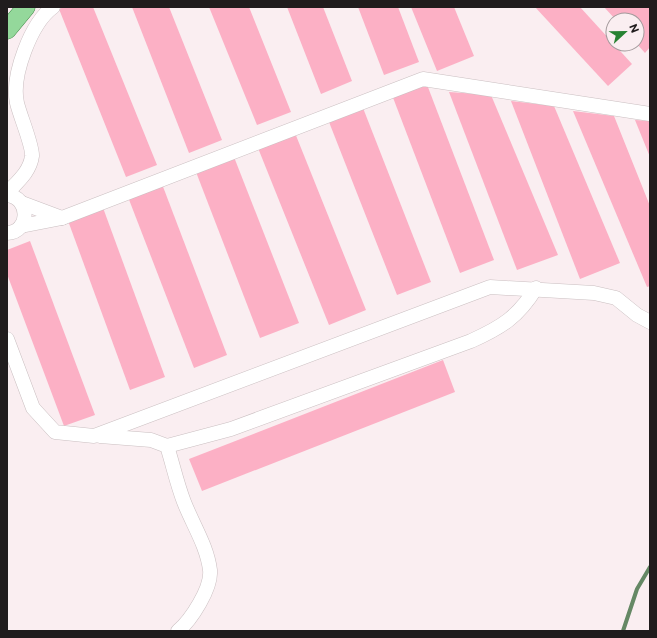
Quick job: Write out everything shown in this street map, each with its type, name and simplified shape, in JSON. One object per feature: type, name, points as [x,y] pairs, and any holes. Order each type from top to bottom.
[{"type":"main road","points":[[7,30],[26,7]]},
{"type":"lane","points":[[54,7],[47,12],[23,52],[18,70],[17,102],[32,155],[28,170],[7,194],[22,202],[62,218]]},
{"type":"lane","points":[[12,232],[62,218],[423,79],[650,114]]},
{"type":"lane","points":[[12,232],[26,214],[22,202]]},
{"type":"lane","points":[[94,436],[490,287],[536,288],[594,293],[616,298],[637,315],[650,322]]},
{"type":"lane","points":[[7,339],[33,408],[55,432],[151,440],[167,446],[231,429],[471,341],[500,328],[525,306],[536,288]]},
{"type":"lane","points":[[167,446],[184,501],[203,544],[210,572],[202,600],[187,623],[178,631]]},
{"type":"building","points":[[64,7],[93,7],[157,165],[126,177],[59,9]]},
{"type":"building","points":[[132,7],[169,7],[222,140],[189,153]]},
{"type":"building","points":[[209,7],[249,7],[291,112],[257,125]]},
{"type":"building","points":[[287,7],[323,7],[352,81],[321,94]]},
{"type":"building","points":[[358,7],[398,7],[419,62],[384,75]]},
{"type":"building","points":[[411,7],[454,7],[474,56],[437,71]]},
{"type":"building","points":[[535,7],[580,7],[605,34],[605,52],[621,52],[632,64],[608,86]]},
{"type":"building","points":[[604,7],[650,7],[650,47],[645,53],[645,12],[609,12]]},
{"type":"building","points":[[426,82],[494,260],[460,273],[392,95]]},
{"type":"building","points":[[449,92],[491,95],[558,255],[517,270]]},
{"type":"building","points":[[511,101],[554,106],[620,263],[580,279]]},
{"type":"building","points":[[363,108],[431,282],[397,295],[329,122]]},
{"type":"building","points":[[573,111],[614,116],[650,206],[650,286],[647,287]]},
{"type":"building","points":[[635,120],[650,121],[650,157]]},
{"type":"building","points":[[295,133],[366,310],[329,325],[258,148]]},
{"type":"building","points":[[234,157],[299,323],[260,338],[196,172]]},
{"type":"building","points":[[162,184],[227,355],[194,368],[128,197]]},
{"type":"building","points":[[102,205],[165,377],[130,390],[67,218]]},
{"type":"building","points":[[30,241],[95,415],[64,426],[7,274],[7,250]]},
{"type":"building","points":[[443,360],[455,392],[202,491],[189,459]]},
{"type":"waterway","points":[[623,631],[637,589],[650,567]]}]
